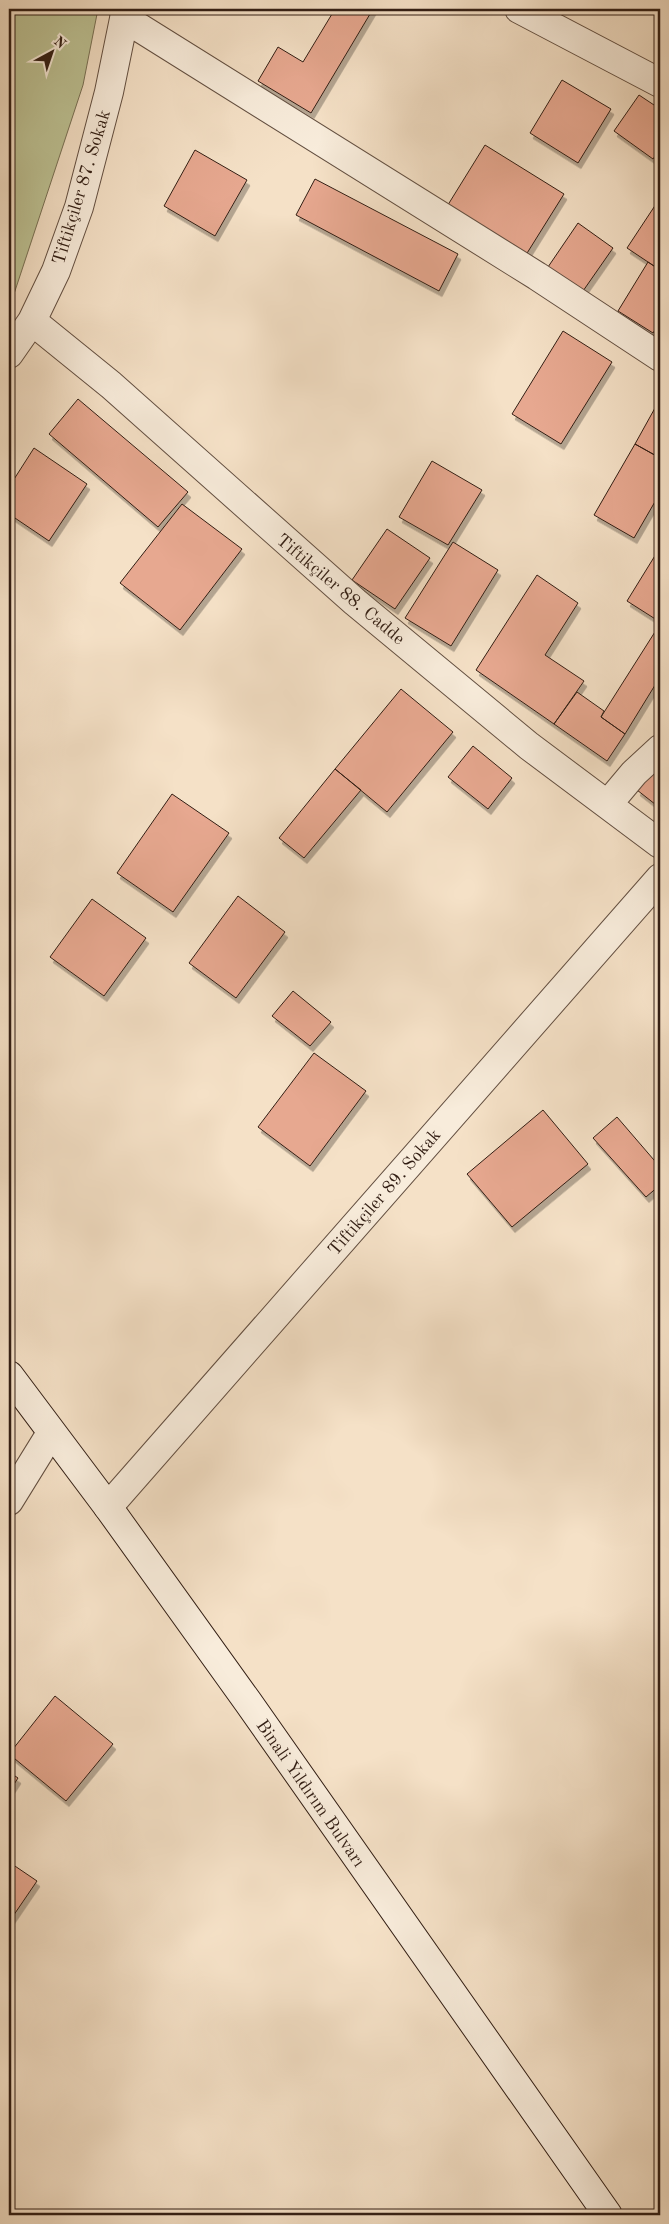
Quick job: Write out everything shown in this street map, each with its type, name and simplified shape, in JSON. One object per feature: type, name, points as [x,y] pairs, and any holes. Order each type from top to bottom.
[{"type":"street","points":[[519,9],[660,82]]},
{"type":"street","points":[[125,13],[660,357]]},
{"type":"street","name":"Tiftikçiler 87. Sokak","points":[[9,354],[32,322],[56,271],[79,207],[109,92],[125,13]]},
{"type":"street","name":"Tiftikçiler 88. Cadde","points":[[32,322],[111,385],[355,602],[529,746],[660,844]]},
{"type":"street","points":[[608,804],[634,773],[660,749]]},
{"type":"street","name":"Tiftikçiler 89. Sokak","points":[[108,1507],[660,878]]},
{"type":"street","name":"Binali Yıldırım Bulvarı","points":[[9,1375],[108,1507],[248,1702],[608,2215]]},
{"type":"street","points":[[9,1501],[51,1433]]},
{"type":"green space","points":[[9,9],[98,9],[83,85],[9,309]]},
{"type":"building","points":[[335,9],[373,9],[311,113],[258,81],[278,47],[303,62]]},
{"type":"building","points":[[562,80],[611,109],[578,163],[530,133]]},
{"type":"building","points":[[639,95],[660,109],[660,149],[653,159],[614,131]]},
{"type":"building","points":[[485,145],[564,194],[524,258],[446,208]]},
{"type":"building","points":[[195,150],[247,180],[215,236],[164,206]]},
{"type":"building","points":[[315,179],[458,254],[439,291],[296,215]]},
{"type":"building","points":[[660,198],[660,270],[627,248]]},
{"type":"building","points":[[578,223],[613,248],[583,291],[548,267]]},
{"type":"building","points":[[648,262],[660,270],[660,322],[653,333],[618,311]]},
{"type":"building","points":[[563,331],[612,362],[561,444],[512,414]]},
{"type":"building","points":[[78,399],[188,492],[158,527],[49,434]]},
{"type":"building","points":[[660,399],[660,458],[635,444]]},
{"type":"building","points":[[635,444],[660,458],[660,493],[634,538],[594,515]]},
{"type":"building","points":[[34,448],[87,484],[49,541],[9,514],[9,487]]},
{"type":"building","points":[[432,461],[482,490],[448,545],[399,517]]},
{"type":"building","points":[[182,504],[242,549],[180,630],[120,583]]},
{"type":"building","points":[[387,529],[430,558],[395,609],[352,580]]},
{"type":"building","points":[[453,542],[498,570],[451,646],[405,618]]},
{"type":"building","points":[[656,554],[660,557],[660,622],[627,601]]},
{"type":"building","points":[[537,575],[578,603],[545,655],[584,681],[554,724],[476,670]]},
{"type":"building","points":[[660,624],[660,677],[625,734],[601,717]]},
{"type":"building","points":[[401,689],[453,732],[387,812],[335,769]]},
{"type":"building","points":[[577,692],[604,711],[601,717],[625,734],[607,761],[554,724]]},
{"type":"building","points":[[473,746],[512,778],[488,809],[448,777]]},
{"type":"building","points":[[660,759],[660,808],[637,790]]},
{"type":"building","points":[[335,769],[361,790],[304,858],[279,838]]},
{"type":"building","points":[[172,794],[229,833],[173,912],[117,873]]},
{"type":"building","points":[[238,896],[285,932],[236,998],[189,963]]},
{"type":"building","points":[[92,899],[146,938],[104,996],[50,957]]},
{"type":"building","points":[[293,991],[331,1022],[310,1046],[272,1016]]},
{"type":"building","points":[[314,1053],[366,1091],[310,1166],[258,1127]]},
{"type":"building","points":[[543,1110],[588,1164],[512,1227],[467,1174]]},
{"type":"building","points":[[617,1117],[660,1167],[660,1185],[646,1197],[593,1138]]},
{"type":"building","points":[[55,1696],[113,1744],[66,1801],[9,1754]]},
{"type":"building","points":[[9,1772],[18,1778],[9,1792]]},
{"type":"building","points":[[9,1862],[37,1881],[9,1922]]}]
